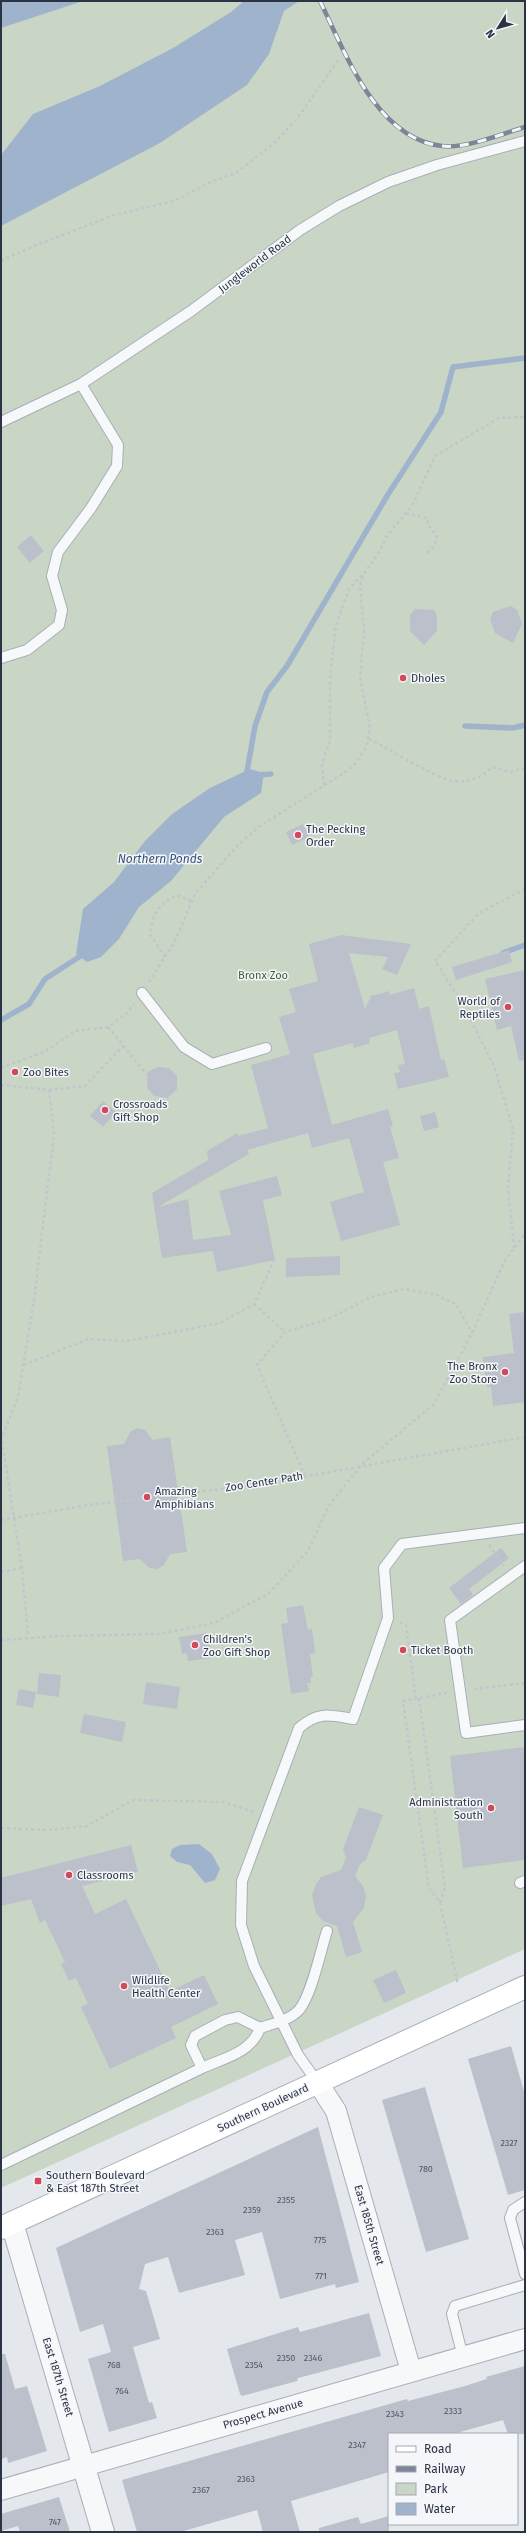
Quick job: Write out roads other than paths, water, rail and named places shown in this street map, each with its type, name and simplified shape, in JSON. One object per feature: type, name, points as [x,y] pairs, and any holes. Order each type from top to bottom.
[{"type":"main road","name":"Southern Boulevard","points":[[6,2225],[525,1987]]},
{"type":"street","name":"East 185th Street","points":[[318,2083],[336,2111],[412,2371]]},
{"type":"street","name":"East 187th Street","points":[[6,2225],[84,2465],[103,2532]]},
{"type":"street","name":"Prospect Avenue","points":[[1,2490],[525,2339]]},
{"type":"lane","name":"Jungleworld Road","points":[[1,422],[81,384],[192,310],[300,230],[339,206],[388,182],[437,165],[525,141]]},
{"type":"lane","points":[[1,658],[27,650],[59,625],[62,610],[52,576],[58,552],[91,508],[117,466],[118,445],[81,384]]},
{"type":"lane","points":[[142,993],[184,1047],[212,1064],[266,1048]]},
{"type":"lane","points":[[318,2083],[298,2054],[254,1966],[241,1924],[242,1881],[299,1728],[310,1718],[328,1714],[354,1719],[388,1618],[384,1568],[402,1544],[525,1528]]},
{"type":"lane","points":[[525,1566],[450,1620],[466,1733],[525,1726]]},
{"type":"lane","points":[[202,2068],[191,2045],[194,2036],[225,2020],[238,2017],[260,2028],[281,2021],[299,2010],[307,1994],[327,1931]]},
{"type":"lane","points":[[1,2165],[202,2068],[247,2048],[256,2040],[260,2028]]},
{"type":"lane","points":[[525,2202],[512,2210],[510,2218],[525,2274]]},
{"type":"lane","points":[[463,2356],[452,2314],[455,2306],[525,2286]]},
{"type":"water","points":[[1,1],[83,1],[1,28]]},
{"type":"water","points":[[244,1],[299,1],[284,11],[269,54],[247,85],[160,143],[1,226],[1,155],[33,114],[100,86],[173,48],[231,12]]},
{"type":"water","name":"Northern Ponds","points":[[250,769],[264,773],[261,793],[224,817],[171,881],[139,907],[119,939],[101,957],[87,962],[76,954],[83,909],[114,882],[145,841],[172,814],[210,788]]},
{"type":"water","points":[[199,1844],[212,1854],[220,1869],[215,1880],[205,1883],[190,1865],[177,1862],[170,1856],[172,1849],[180,1845]]},
{"type":"waterway","points":[[246,777],[255,726],[267,692],[287,666],[387,496],[441,412],[453,367],[525,358]]},
{"type":"waterway","points":[[465,726],[513,728],[525,725]]},
{"type":"waterway","points":[[258,775],[271,774]]},
{"type":"waterway","points":[[503,953],[525,945]]},
{"type":"waterway","points":[[1,1020],[29,1004],[45,979],[79,957],[84,951]]},
{"type":"railway","points":[[320,1],[340,44],[366,90],[381,110],[399,128],[419,140],[442,146],[451,146],[484,140],[525,127]]},
{"type":"place","name":"Dholes","points":[[403,678]]},
{"type":"place","name":"The Pecking Order","points":[[298,835]]},
{"type":"place","name":"World of Reptiles","points":[[508,1007]]},
{"type":"place","name":"Zoo Bites","points":[[15,1072]]},
{"type":"place","name":"Crossroads Gift Shop","points":[[105,1110]]},
{"type":"place","name":"The Bronx Zoo Store","points":[[505,1372]]},
{"type":"place","name":"Amazing Amphibians","points":[[147,1497]]},
{"type":"place","name":"Children's Zoo Gift Shop","points":[[195,1645]]},
{"type":"place","name":"Ticket Booth","points":[[403,1650]]},
{"type":"place","name":"Administration South","points":[[491,1808]]},
{"type":"place","name":"Classrooms","points":[[69,1875]]},
{"type":"place","name":"Wildlife Health Center","points":[[124,1986]]},
{"type":"place","name":"Southern Boulevard & East 187th Street","points":[[38,2181]]},
{"type":"park label","name":"Bronx Zoo","points":[[263,975]]}]
